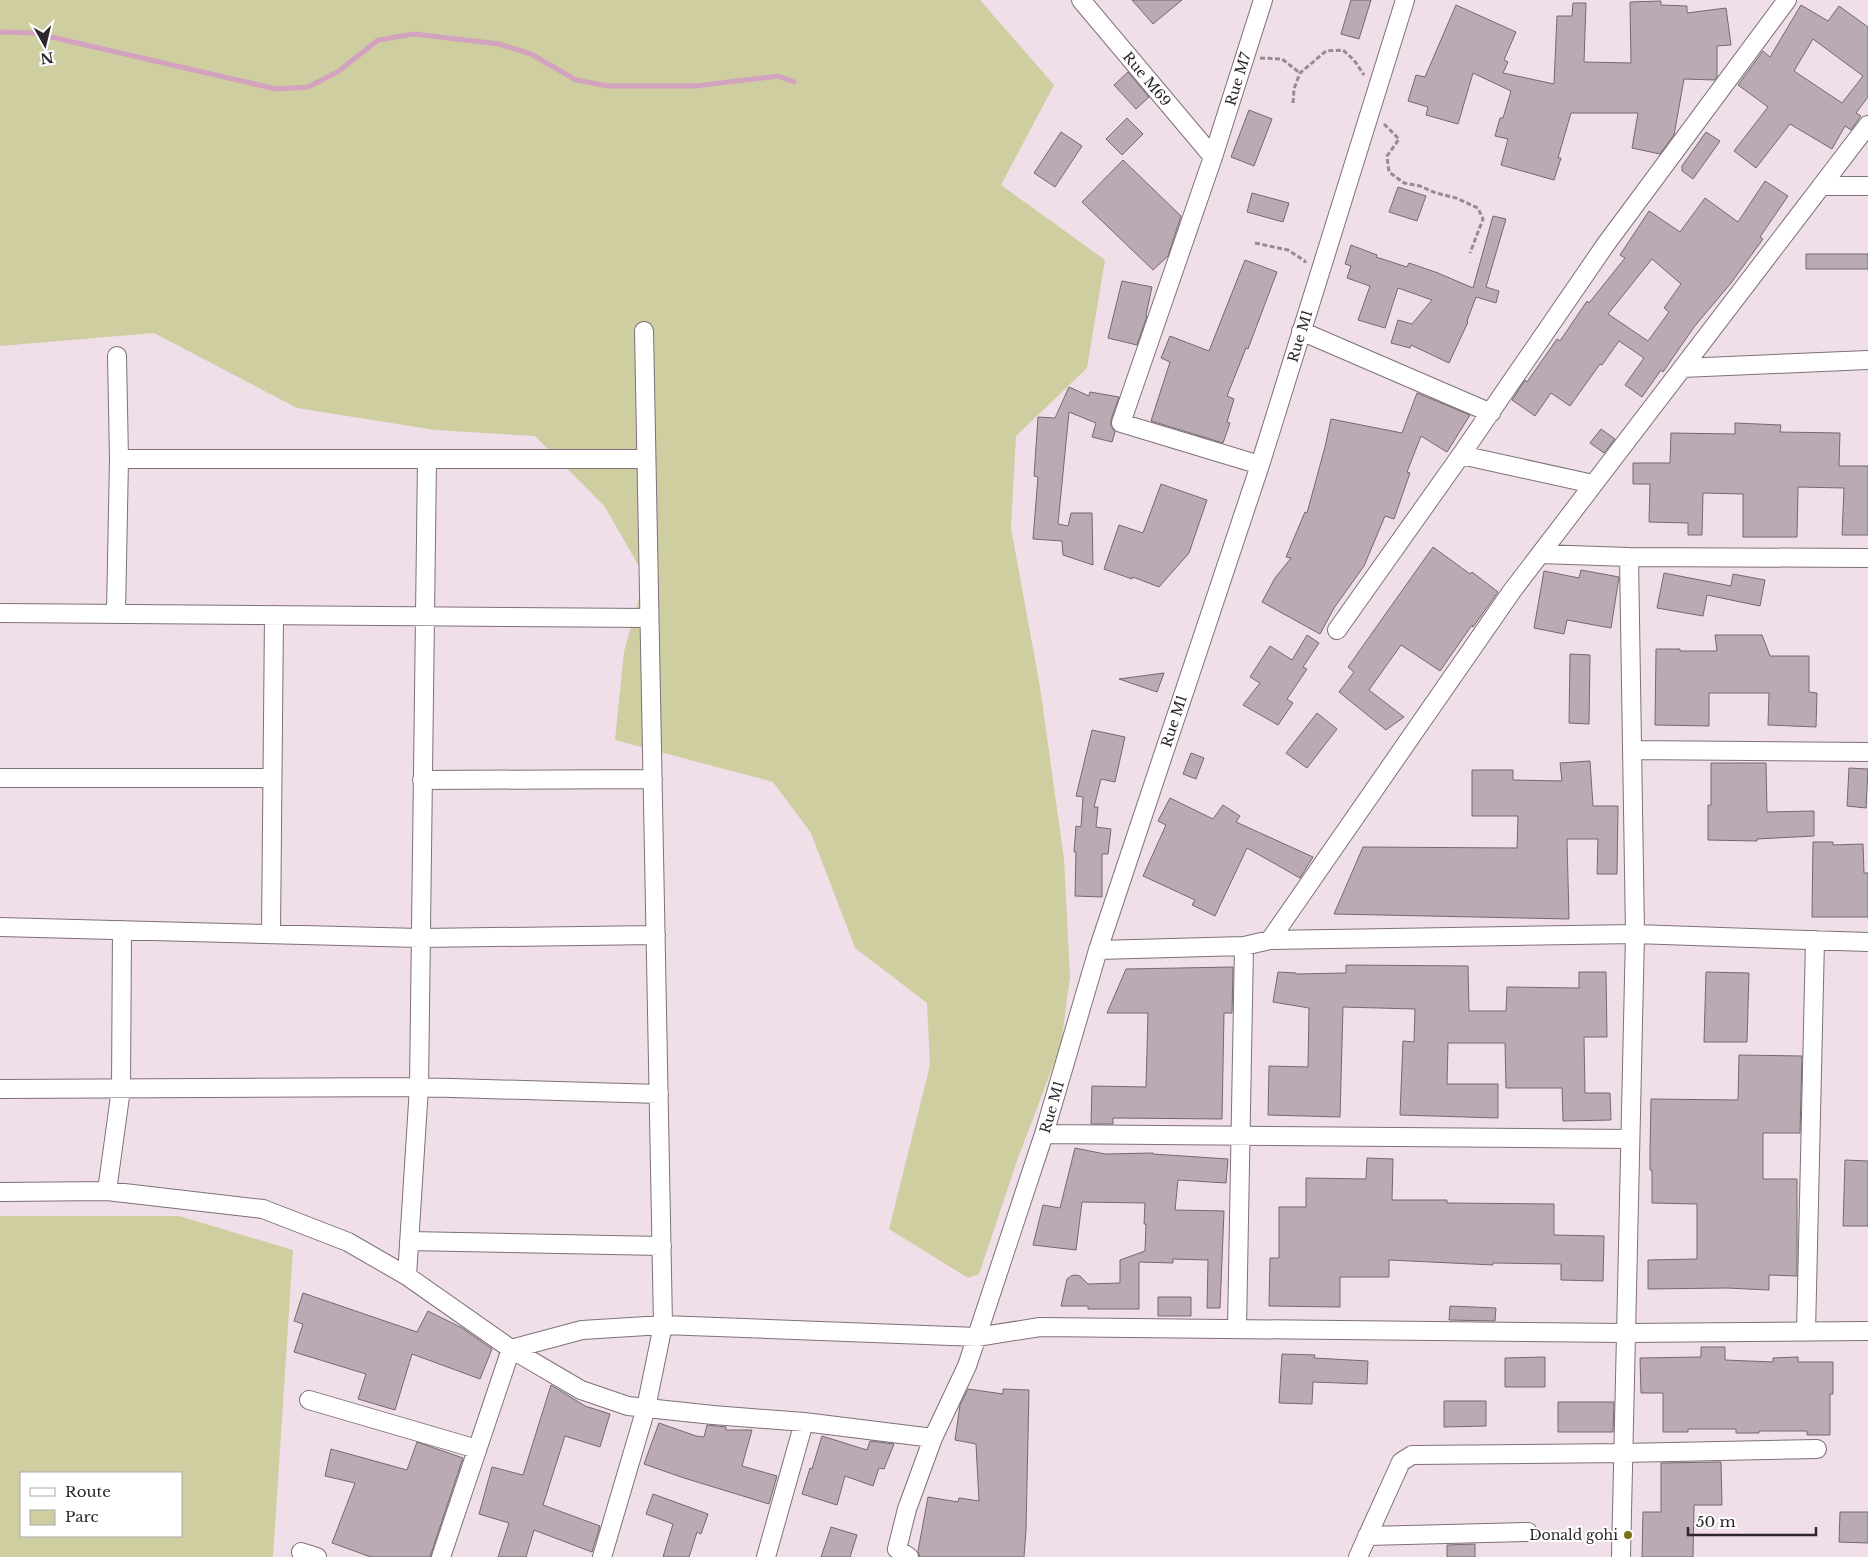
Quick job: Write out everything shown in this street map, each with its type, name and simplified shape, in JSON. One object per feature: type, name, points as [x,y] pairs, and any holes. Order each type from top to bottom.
[{"type":"street","name":"Rue M69","points":[[1081,0],[1213,157]]},
{"type":"street","name":"Rue M7","points":[[1260,465],[1121,423],[1213,157],[1263,0]]},
{"type":"street","name":"Rue M1","points":[[900,1554],[906,1509],[933,1438],[967,1366],[977,1337],[1044,1134],[1098,950],[1260,465],[1405,0]]},
{"type":"street","points":[[1337,630],[1462,455],[1606,244],[1787,0]]},
{"type":"street","points":[[1270,940],[1512,591],[1868,124]]},
{"type":"street","points":[[1821,186],[1868,186]]},
{"type":"street","points":[[602,1557],[646,1408],[664,1324],[644,331]]},
{"type":"street","points":[[1301,331],[1491,412]]},
{"type":"street","points":[[116,614],[119,459],[117,356]]},
{"type":"street","points":[[1682,368],[1868,360]]},
{"type":"street","points":[[1462,455],[1593,484]]},
{"type":"street","points":[[119,459],[646,459]]},
{"type":"street","points":[[407,1276],[419,1087],[427,459]]},
{"type":"street","points":[[1540,554],[1629,557],[1868,558]]},
{"type":"street","points":[[1621,1557],[1635,934],[1629,557]]},
{"type":"street","points":[[0,613],[649,618]]},
{"type":"street","points":[[271,934],[274,614]]},
{"type":"street","points":[[1632,750],[1868,752]]},
{"type":"street","points":[[0,778],[272,778]]},
{"type":"street","points":[[422,780],[653,779]]},
{"type":"street","points":[[0,927],[420,938],[656,935]]},
{"type":"street","points":[[107,1191],[121,1088],[122,930]]},
{"type":"street","points":[[1098,950],[1244,946],[1270,940],[1635,934],[1868,942]]},
{"type":"street","points":[[1806,1332],[1815,940]]},
{"type":"street","points":[[1237,1329],[1244,946]]},
{"type":"street","points":[[0,1089],[419,1087],[659,1094]]},
{"type":"street","points":[[1044,1134],[1630,1139]]},
{"type":"street","points":[[0,1192],[107,1191],[263,1209],[348,1242],[407,1276],[511,1348],[582,1390],[628,1406],[804,1422],[933,1438]]},
{"type":"street","points":[[409,1241],[662,1246]]},
{"type":"street","points":[[511,1348],[582,1330],[664,1324],[977,1337],[1040,1327],[1625,1334],[1868,1331]]},
{"type":"street","points":[[441,1557],[511,1348]]},
{"type":"street","points":[[308,1400],[477,1449]]},
{"type":"street","points":[[766,1557],[804,1422]]},
{"type":"street","points":[[1358,1557],[1401,1462],[1412,1455],[1817,1449]]},
{"type":"street","points":[[1367,1536],[1528,1532]]},
{"type":"path","points":[[1293,103],[1294,89],[1300,73],[1326,52],[1343,50],[1354,60],[1364,74],[1372,105],[1381,121],[1399,139],[1386,156],[1389,172],[1404,183],[1420,186],[1436,193],[1456,198],[1478,208],[1483,219],[1470,253]]},
{"type":"path","points":[[1255,58],[1282,59],[1300,73]]},
{"type":"path","points":[[1255,243],[1288,250],[1305,262],[1307,271]]},
{"type":"green space","points":[[0,0],[980,0],[1054,85],[1001,185],[1105,260],[1087,368],[1016,436],[1011,528],[1040,687],[1064,859],[1070,977],[1061,1045],[1018,1158],[979,1274],[968,1278],[889,1229],[930,1065],[927,1003],[855,948],[811,833],[773,782],[615,740],[624,652],[645,577],[605,507],[535,436],[435,430],[297,408],[154,333],[0,346]]},
{"type":"green space","points":[[0,1216],[179,1216],[293,1250],[273,1557],[0,1557]]},
{"type":"building","points":[[1132,0],[1182,0],[1153,24]]},
{"type":"building","points":[[1351,0],[1371,0],[1359,39],[1341,34]]},
{"type":"building","points":[[1661,1],[1661,5],[1687,6],[1687,13],[1726,8],[1731,45],[1717,46],[1717,77],[1715,80],[1684,79],[1674,135],[1660,154],[1632,148],[1638,113],[1571,113],[1558,158],[1561,158],[1554,180],[1501,165],[1508,139],[1495,136],[1500,118],[1503,118],[1511,91],[1473,73],[1458,124],[1426,115],[1428,107],[1408,101],[1416,75],[1425,77],[1456,5],[1516,32],[1504,60],[1508,62],[1503,73],[1554,84],[1557,16],[1572,16],[1573,3],[1586,3],[1584,62],[1631,63],[1630,2]]},
{"type":"building","points":[[1801,5],[1828,21],[1839,6],[1868,27],[1868,97],[1856,113],[1861,116],[1851,130],[1845,126],[1832,149],[1790,124],[1756,168],[1734,151],[1768,107],[1738,85],[1763,51],[1770,57]],"holes":[[[1813,39],[1863,76],[1842,103],[1794,71]]]},
{"type":"building","points":[[1128,72],[1149,97],[1136,109],[1114,85]]},
{"type":"building","points":[[1249,110],[1272,119],[1254,166],[1231,157]]},
{"type":"building","points":[[1127,118],[1143,134],[1122,155],[1106,139]]},
{"type":"building","points":[[1061,132],[1082,146],[1055,187],[1034,173]]},
{"type":"building","points":[[1706,132],[1720,141],[1693,179],[1682,171],[1682,166]]},
{"type":"building","points":[[1123,160],[1181,216],[1168,256],[1153,270],[1082,202]]},
{"type":"building","points":[[1765,181],[1788,196],[1760,237],[1763,239],[1642,397],[1625,385],[1644,358],[1619,341],[1570,406],[1551,393],[1535,416],[1512,400],[1557,339],[1560,341],[1587,301],[1589,303],[1625,258],[1620,255],[1649,211],[1680,232],[1705,198],[1738,222]],"holes":[[[1652,259],[1681,284],[1664,308],[1669,312],[1648,341],[1608,314]]]},
{"type":"building","points":[[1398,187],[1426,196],[1417,221],[1389,212]]},
{"type":"building","points":[[1252,193],[1289,203],[1283,222],[1247,212]]},
{"type":"building","points":[[1493,216],[1506,219],[1486,287],[1499,291],[1496,303],[1476,297],[1468,322],[1449,363],[1411,345],[1410,348],[1391,343],[1398,320],[1412,324],[1432,300],[1398,288],[1385,328],[1358,320],[1370,286],[1347,278],[1351,266],[1345,264],[1351,245],[1377,255],[1376,257],[1407,267],[1409,263],[1473,288]]},
{"type":"building","points":[[1806,254],[1868,254],[1868,269],[1806,269]]},
{"type":"building","points":[[1245,260],[1277,272],[1248,349],[1246,348],[1227,396],[1234,399],[1227,422],[1230,423],[1223,443],[1151,421],[1170,362],[1161,358],[1170,336],[1209,351]]},
{"type":"building","points":[[1122,281],[1152,287],[1147,316],[1137,345],[1108,338]]},
{"type":"building","points":[[1069,387],[1089,396],[1090,392],[1119,397],[1111,420],[1111,426],[1115,432],[1112,442],[1092,437],[1096,423],[1069,412],[1058,524],[1068,526],[1071,513],[1092,513],[1093,565],[1063,555],[1062,541],[1033,539],[1038,477],[1034,476],[1038,417],[1055,418]]},
{"type":"building","points":[[1417,393],[1470,415],[1447,452],[1421,436],[1407,472],[1410,473],[1394,519],[1385,516],[1364,566],[1334,608],[1320,634],[1262,602],[1275,578],[1291,558],[1286,557],[1305,512],[1307,513],[1331,419],[1402,433]]},
{"type":"building","points":[[1735,423],[1781,425],[1780,432],[1840,433],[1839,466],[1868,466],[1868,535],[1842,535],[1844,488],[1798,487],[1797,537],[1743,537],[1743,494],[1703,493],[1702,535],[1688,535],[1688,523],[1649,522],[1650,484],[1633,484],[1633,463],[1670,463],[1671,433],[1735,434]]},
{"type":"building","points":[[1601,429],[1615,439],[1604,453],[1590,443]]},
{"type":"building","points":[[1161,484],[1207,500],[1189,553],[1159,587],[1104,569],[1119,525],[1143,533]]},
{"type":"building","points":[[1433,547],[1470,574],[1472,572],[1498,592],[1440,671],[1401,645],[1369,690],[1404,717],[1386,730],[1339,692],[1354,672],[1348,667]]},
{"type":"building","points":[[1581,570],[1619,577],[1611,628],[1567,620],[1564,634],[1534,628],[1544,571],[1579,578]]},
{"type":"building","points":[[1664,573],[1731,586],[1733,574],[1765,580],[1760,606],[1707,595],[1703,616],[1657,608]]},
{"type":"building","points":[[1307,635],[1319,643],[1303,667],[1307,669],[1287,699],[1293,703],[1278,725],[1243,705],[1260,683],[1250,677],[1270,646],[1292,660]]},
{"type":"building","points":[[1715,635],[1762,635],[1770,656],[1809,656],[1809,692],[1817,693],[1816,727],[1768,725],[1769,693],[1709,693],[1709,726],[1655,725],[1656,649],[1717,651]]},
{"type":"building","points":[[1570,654],[1590,655],[1589,724],[1569,723]]},
{"type":"building","points":[[1164,673],[1157,692],[1119,679]]},
{"type":"building","points":[[1317,713],[1337,729],[1307,768],[1286,753]]},
{"type":"building","points":[[1092,730],[1125,737],[1115,782],[1101,779],[1094,807],[1098,807],[1096,827],[1111,829],[1108,854],[1102,854],[1102,897],[1075,896],[1076,852],[1074,852],[1076,826],[1081,827],[1083,797],[1076,796]]},
{"type":"building","points":[[1191,753],[1204,758],[1196,779],[1183,774]]},
{"type":"building","points":[[1590,761],[1593,806],[1618,806],[1617,874],[1597,874],[1598,839],[1567,839],[1569,919],[1334,914],[1363,847],[1517,848],[1518,816],[1472,816],[1472,770],[1513,770],[1513,780],[1562,781],[1560,763]]},
{"type":"building","points":[[1711,763],[1766,763],[1767,812],[1814,811],[1814,836],[1757,839],[1757,841],[1708,840],[1708,805],[1711,805]]},
{"type":"building","points":[[1849,768],[1868,769],[1866,808],[1847,806]]},
{"type":"building","points":[[1170,798],[1213,819],[1223,805],[1240,816],[1236,822],[1313,857],[1300,878],[1247,848],[1215,916],[1192,905],[1195,900],[1143,876],[1166,825],[1158,821]]},
{"type":"building","points":[[1813,842],[1833,842],[1833,845],[1863,844],[1864,873],[1868,873],[1868,917],[1812,917]]},
{"type":"building","points":[[1346,965],[1468,966],[1469,1011],[1506,1011],[1507,987],[1579,988],[1579,972],[1606,972],[1607,1037],[1584,1037],[1585,1093],[1610,1093],[1611,1120],[1563,1121],[1562,1088],[1506,1088],[1505,1043],[1448,1043],[1447,1084],[1498,1084],[1498,1118],[1400,1115],[1403,1041],[1414,1042],[1415,1009],[1343,1007],[1340,1117],[1268,1115],[1269,1066],[1308,1067],[1309,1008],[1273,1002],[1278,972],[1296,974],[1346,973]]},
{"type":"building","points":[[1233,967],[1232,1013],[1224,1013],[1222,1119],[1113,1118],[1113,1124],[1091,1124],[1092,1086],[1146,1087],[1148,1013],[1107,1013],[1126,969]]},
{"type":"building","points":[[1706,972],[1749,973],[1747,1042],[1704,1042]]},
{"type":"building","points":[[1739,1055],[1802,1056],[1800,1133],[1763,1133],[1763,1179],[1797,1179],[1797,1276],[1769,1275],[1769,1290],[1727,1288],[1648,1289],[1648,1260],[1697,1259],[1697,1204],[1652,1203],[1652,1170],[1650,1170],[1651,1099],[1738,1100]]},
{"type":"building","points":[[1075,1148],[1105,1154],[1153,1153],[1228,1159],[1226,1183],[1178,1180],[1175,1210],[1224,1211],[1220,1308],[1207,1308],[1208,1260],[1173,1259],[1173,1263],[1139,1262],[1139,1309],[1088,1309],[1088,1306],[1061,1306],[1067,1279],[1071,1276],[1080,1276],[1088,1284],[1120,1283],[1120,1260],[1145,1251],[1145,1203],[1082,1202],[1076,1250],[1033,1245],[1043,1205],[1060,1208]]},
{"type":"building","points":[[1367,1158],[1393,1159],[1392,1200],[1447,1200],[1447,1203],[1554,1204],[1554,1235],[1604,1236],[1603,1281],[1561,1280],[1561,1264],[1493,1263],[1493,1265],[1389,1260],[1389,1277],[1340,1277],[1340,1307],[1269,1306],[1270,1258],[1279,1258],[1279,1207],[1306,1207],[1306,1178],[1366,1179]]},
{"type":"building","points":[[1845,1160],[1868,1161],[1868,1226],[1843,1226]]},
{"type":"building","points":[[303,1293],[417,1332],[428,1311],[462,1328],[492,1349],[480,1379],[412,1354],[395,1410],[358,1399],[366,1374],[294,1352],[303,1324],[294,1321]]},
{"type":"building","points":[[1158,1297],[1191,1297],[1191,1316],[1158,1316]]},
{"type":"building","points":[[1450,1306],[1496,1308],[1495,1321],[1449,1320]]},
{"type":"building","points":[[1701,1347],[1725,1347],[1725,1360],[1773,1362],[1773,1358],[1798,1357],[1798,1362],[1833,1362],[1833,1394],[1830,1394],[1830,1435],[1807,1435],[1807,1431],[1736,1433],[1736,1429],[1688,1429],[1688,1432],[1663,1432],[1663,1393],[1641,1393],[1640,1358],[1701,1357]]},
{"type":"building","points":[[1282,1354],[1315,1355],[1314,1358],[1368,1361],[1367,1384],[1313,1382],[1312,1404],[1279,1403]]},
{"type":"building","points":[[1545,1357],[1545,1387],[1505,1387],[1505,1358]]},
{"type":"building","points":[[551,1385],[585,1406],[610,1414],[600,1447],[565,1436],[543,1505],[600,1526],[592,1552],[534,1530],[526,1557],[498,1557],[509,1523],[479,1514],[492,1467],[523,1475]]},
{"type":"building","points":[[968,1389],[1003,1394],[1003,1389],[1029,1390],[1024,1557],[920,1557],[918,1551],[928,1497],[958,1502],[959,1498],[979,1501],[976,1444],[955,1440],[960,1405]]},
{"type":"building","points":[[1444,1401],[1486,1401],[1486,1426],[1444,1427]]},
{"type":"building","points":[[1558,1402],[1614,1402],[1613,1432],[1558,1432]]},
{"type":"building","points":[[659,1423],[704,1437],[707,1425],[726,1427],[726,1430],[752,1430],[742,1466],[777,1476],[769,1504],[644,1464]]},
{"type":"building","points":[[822,1436],[867,1450],[870,1441],[894,1444],[884,1469],[879,1468],[873,1486],[845,1476],[837,1505],[802,1494]]},
{"type":"building","points":[[417,1442],[463,1458],[430,1557],[371,1557],[332,1543],[355,1483],[325,1476],[331,1449],[407,1470]]},
{"type":"building","points":[[1721,1462],[1722,1505],[1694,1505],[1693,1557],[1642,1557],[1643,1512],[1661,1512],[1661,1463]]},
{"type":"building","points":[[653,1494],[708,1514],[701,1534],[697,1532],[689,1557],[663,1557],[673,1524],[646,1514]]},
{"type":"building","points":[[1840,1512],[1868,1512],[1868,1543],[1839,1542]]},
{"type":"building","points":[[831,1527],[857,1535],[850,1557],[821,1557]]},
{"type":"building","points":[[1475,1544],[1475,1557],[1447,1557],[1447,1545]]},
{"type":"waterway","points":[[0,32],[34,33],[276,89],[308,87],[339,71],[378,40],[414,34],[499,44],[531,54],[576,80],[608,86],[695,86],[778,76],[794,82]]},
{"type":"place","name":"Donald gohi","points":[[1628,1535]]}]
